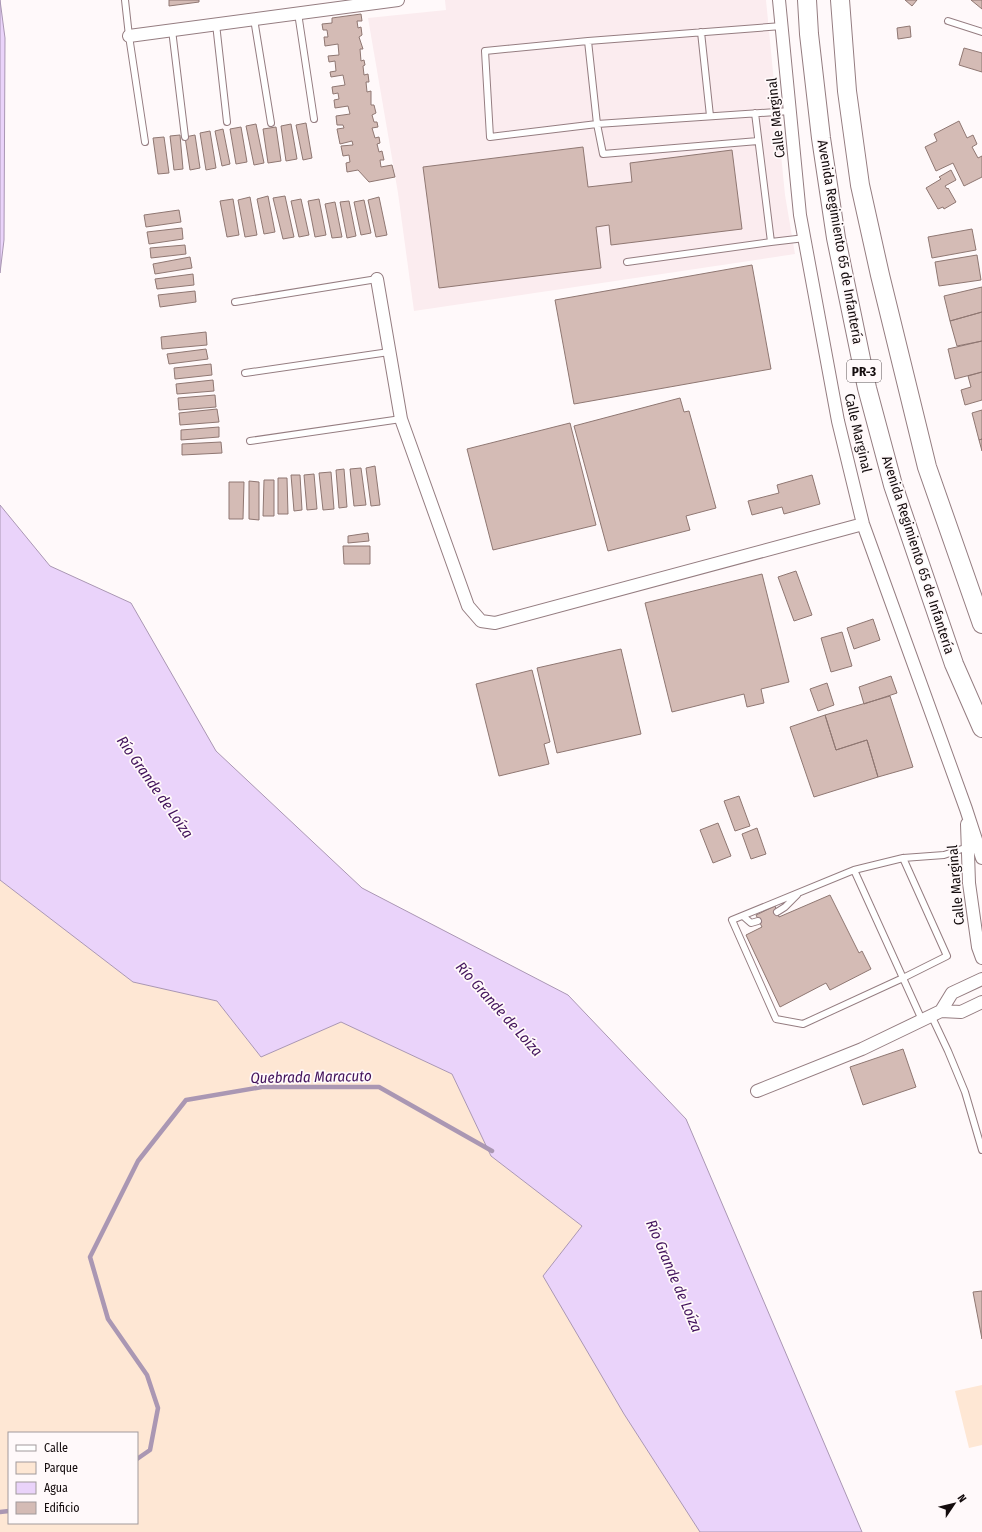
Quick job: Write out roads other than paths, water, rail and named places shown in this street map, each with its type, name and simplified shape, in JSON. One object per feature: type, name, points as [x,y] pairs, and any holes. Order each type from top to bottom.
[{"type":"main road","name":"Avenida Regimiento 65 de Infantería","points":[[807,0],[809,34],[821,138],[836,238],[867,388],[896,493],[954,664],[982,728]]},
{"type":"main road","name":"PR-3","points":[[840,0],[847,91],[860,185],[880,275],[927,467],[982,624]]},
{"type":"street","points":[[129,36],[298,13],[359,2],[398,0]]},
{"type":"street","name":"Calle Marginal","points":[[779,0],[800,215],[838,421],[863,524],[966,808],[982,858]]},
{"type":"street","points":[[377,279],[401,420],[468,606],[481,621],[495,623],[863,524]]},
{"type":"street","name":"Calle Marginal","points":[[966,808],[969,883],[978,947],[982,958]]},
{"type":"street","points":[[757,1091],[862,1049],[931,1015],[952,993],[982,978]]},
{"type":"street","points":[[931,1015],[961,1012],[982,1002]]},
{"type":"lane","points":[[125,0],[145,142]]},
{"type":"lane","points":[[298,13],[314,119]]},
{"type":"lane","points":[[254,19],[271,123]]},
{"type":"lane","points":[[948,22],[982,32]]},
{"type":"lane","points":[[216,24],[227,122]]},
{"type":"lane","points":[[782,26],[588,41],[485,51],[490,137],[597,124],[790,111]]},
{"type":"lane","points":[[172,30],[185,137]]},
{"type":"lane","points":[[701,32],[710,116]]},
{"type":"lane","points":[[588,41],[597,124],[603,154],[758,141]]},
{"type":"lane","points":[[755,113],[771,242]]},
{"type":"lane","points":[[627,262],[805,238]]},
{"type":"lane","points":[[235,302],[377,279]]},
{"type":"lane","points":[[245,373],[389,352]]},
{"type":"lane","points":[[250,441],[401,420]]},
{"type":"lane","points":[[904,858],[946,956],[903,978],[803,1024],[776,1019],[732,920],[854,870],[904,858],[944,855],[968,847]]},
{"type":"lane","points":[[854,870],[903,978],[931,1015],[948,1051],[965,1092],[982,1150]]},
{"type":"lane","points":[[777,912],[785,908],[799,892]]},
{"type":"lane","points":[[743,916],[751,923],[758,921]]},
{"type":"water","points":[[0,0],[5,38],[4,240],[0,273]]},
{"type":"water","name":"Río Grande de Loíza","points":[[0,505],[50,566],[131,603],[216,751],[362,888],[568,995],[686,1119],[862,1532],[700,1532],[624,1414],[543,1276],[582,1226],[491,1156],[452,1074],[341,1022],[261,1057],[217,1001],[133,982],[0,880]]},
{"type":"waterway","name":"Quebrada Maracuto","points":[[138,1458],[150,1450],[158,1408],[147,1375],[108,1319],[90,1257],[138,1161],[186,1100],[262,1087],[379,1087],[492,1151]]},
{"type":"waterway","name":"Quebrada Maracuto","points":[[0,1512],[8,1511]]}]
